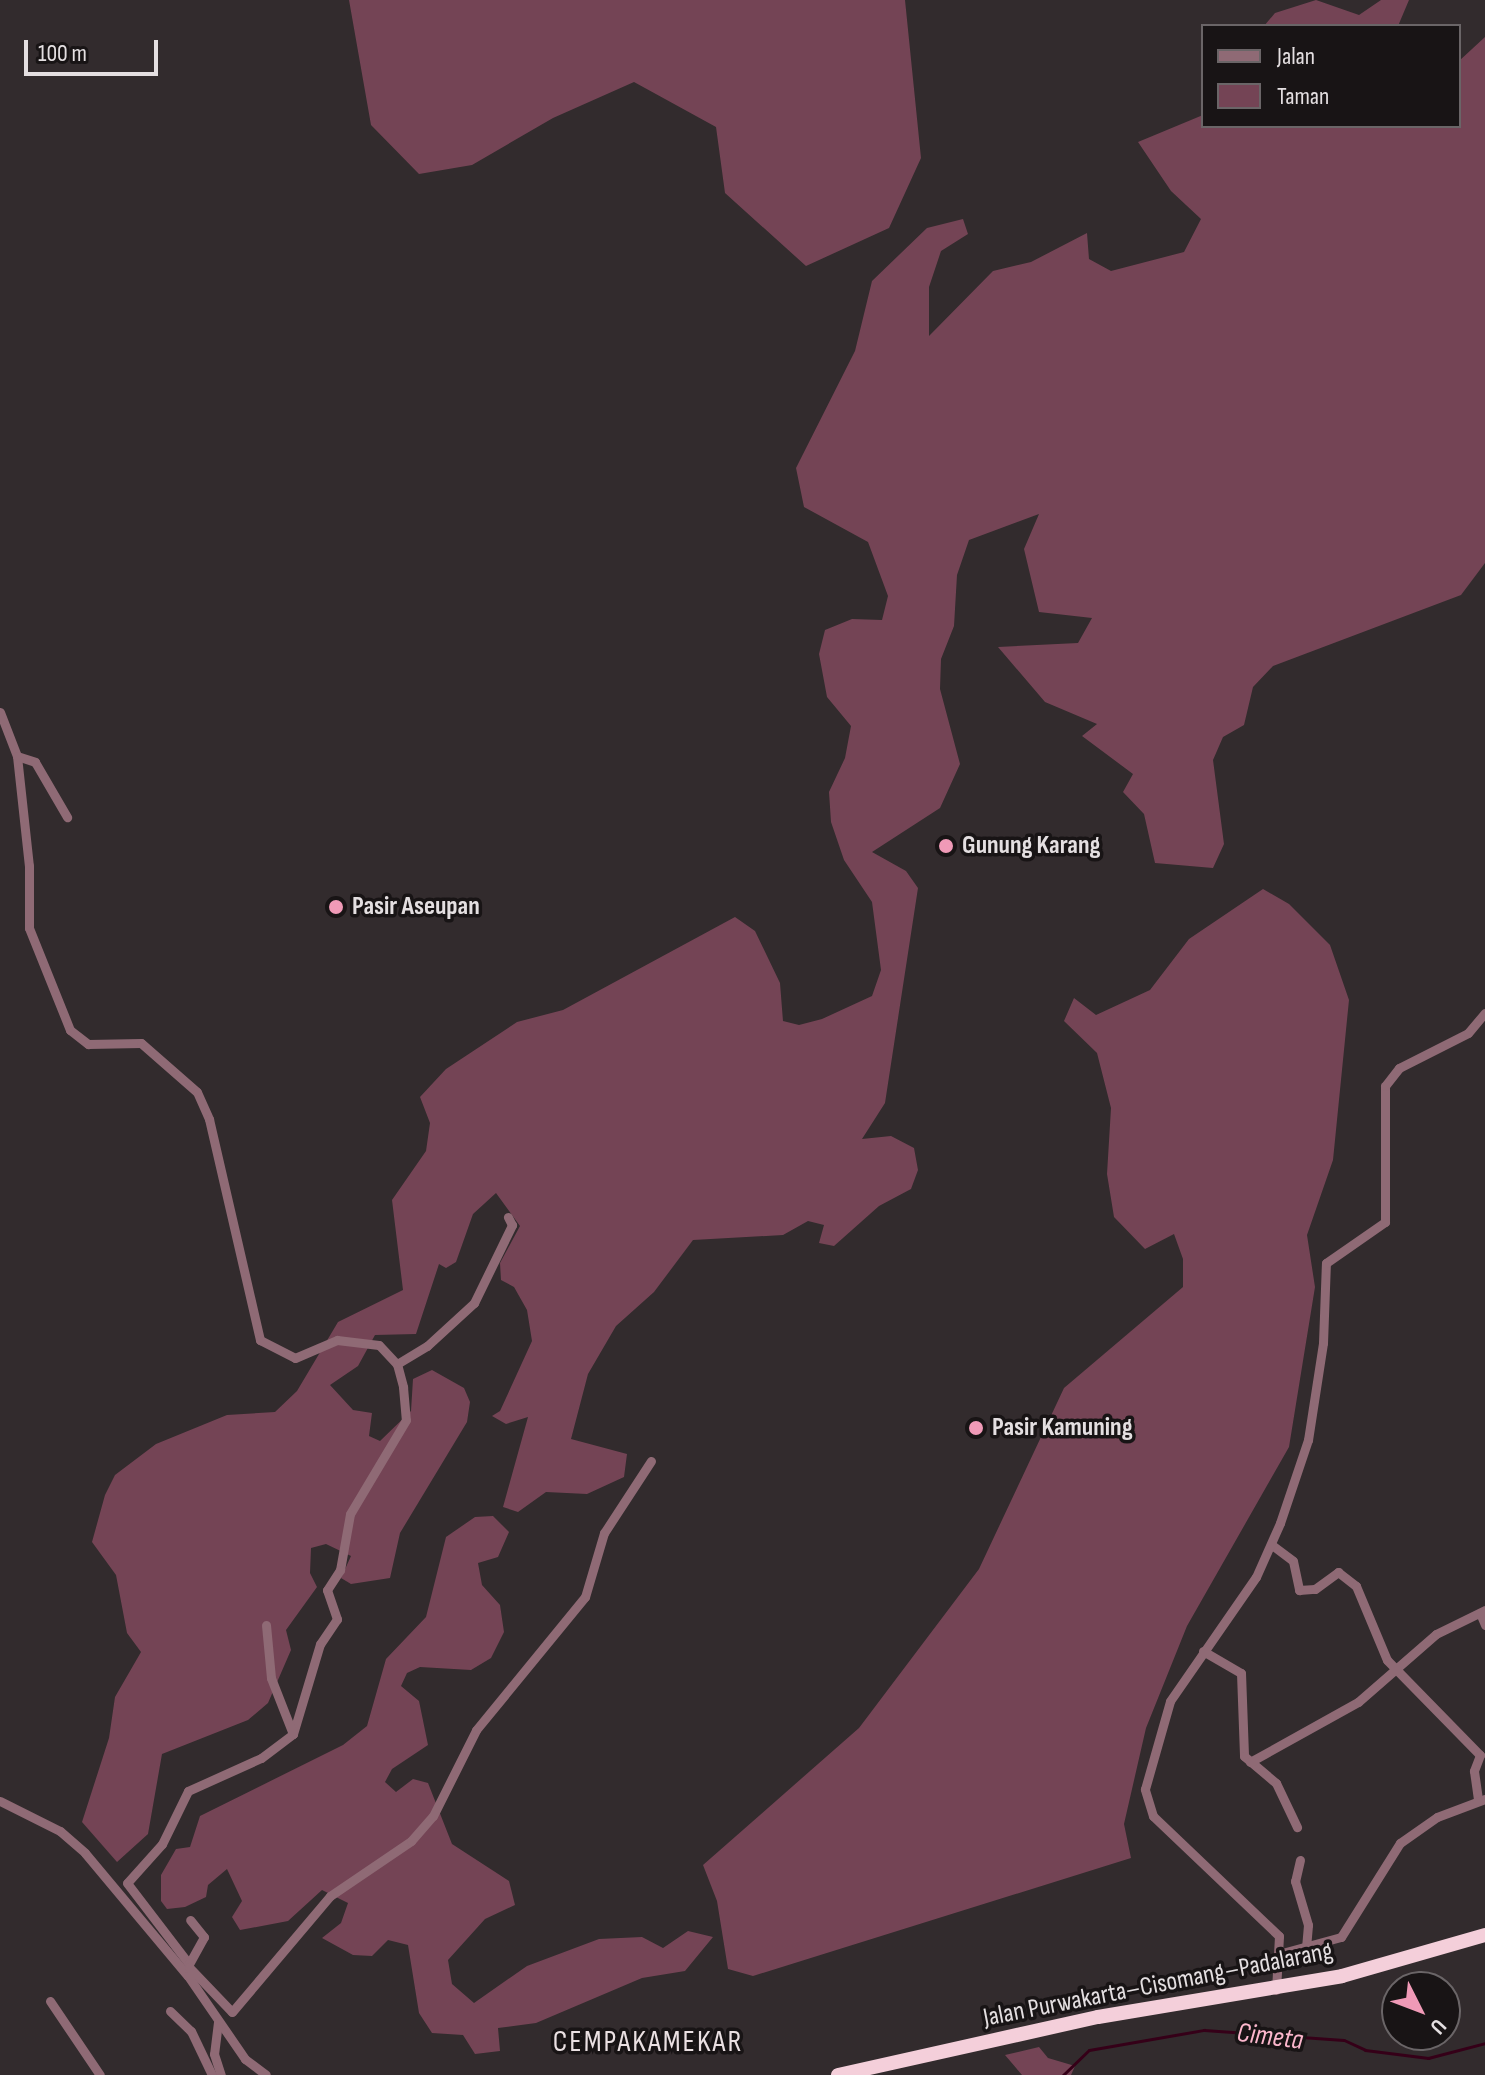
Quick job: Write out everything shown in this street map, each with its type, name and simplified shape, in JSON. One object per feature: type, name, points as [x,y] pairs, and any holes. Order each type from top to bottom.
[{"type":"highway","name":"Jalan Purwakarta–Cisomang–Padalarang","points":[[838,2075],[1098,2017],[1276,1990],[1485,1935]]},
{"type":"street","points":[[0,712],[17,756],[29,866],[27,915],[47,983],[82,1043],[141,1043],[197,1092],[209,1119],[256,1333],[295,1358],[337,1340],[359,1340],[379,1345],[397,1364],[406,1420],[350,1514],[340,1570],[327,1590],[337,1619],[320,1644],[293,1734],[261,1758],[196,1783],[162,1844],[127,1883],[189,1969],[218,2022],[266,2075]]},
{"type":"street","points":[[17,756],[35,762],[67,817]]},
{"type":"street","points":[[1276,1990],[1282,1953],[1279,1936],[1251,1903],[1153,1816],[1144,1800],[1170,1701],[1272,1545],[1308,1440],[1323,1343],[1326,1263],[1380,1230],[1388,1213],[1385,1086],[1399,1068],[1468,1033],[1485,1013]]},
{"type":"street","points":[[397,1364],[427,1346],[474,1303],[512,1225],[508,1217]]},
{"type":"street","points":[[0,1801],[60,1831],[85,1853],[232,2012],[330,1896],[411,1841],[433,1816],[476,1730],[585,1597],[604,1533],[651,1461]]},
{"type":"street","points":[[1272,1545],[1293,1561],[1303,1592],[1338,1572],[1347,1577],[1362,1595],[1392,1667],[1483,1753],[1474,1771],[1481,1800],[1437,1817],[1400,1843],[1377,1871],[1346,1931],[1329,1945],[1282,1953]]},
{"type":"street","points":[[1250,1762],[1358,1702],[1392,1667],[1482,1612],[1485,1625]]},
{"type":"street","points":[[266,1625],[271,1678],[293,1734]]},
{"type":"street","points":[[1203,1651],[1241,1673],[1244,1754],[1276,1783],[1297,1827]]},
{"type":"street","points":[[1300,1860],[1295,1881],[1308,1925],[1306,1949]]},
{"type":"street","points":[[189,1969],[204,1937],[190,1920]]},
{"type":"street","points":[[50,2001],[100,2075]]},
{"type":"street","points":[[170,2011],[191,2031],[212,2075]]},
{"type":"street","points":[[218,2022],[214,2054],[221,2075]]},
{"type":"green space","points":[[349,0],[905,0],[921,158],[889,228],[806,266],[725,193],[716,127],[634,82],[553,118],[472,165],[419,174],[371,125]]},
{"type":"green space","points":[[1316,0],[1359,15],[1381,0],[1409,0],[1399,24],[1266,24],[1275,13]]},
{"type":"green space","points":[[1485,37],[1485,563],[1461,595],[1273,666],[1253,687],[1244,725],[1223,737],[1213,760],[1224,844],[1213,868],[1155,863],[1144,814],[1123,792],[1133,774],[1082,736],[1097,724],[1045,702],[998,647],[1078,643],[1092,618],[1039,612],[1024,549],[1039,514],[969,540],[957,575],[954,626],[941,659],[940,689],[960,764],[940,808],[872,852],[906,871],[918,888],[885,1103],[862,1139],[891,1136],[914,1148],[918,1170],[911,1189],[879,1206],[834,1246],[819,1243],[824,1225],[808,1221],[783,1235],[693,1240],[654,1292],[616,1326],[588,1374],[571,1439],[627,1454],[624,1477],[587,1494],[546,1492],[518,1512],[503,1507],[528,1417],[506,1424],[492,1416],[500,1411],[532,1341],[527,1310],[514,1287],[501,1280],[500,1263],[520,1226],[496,1193],[473,1214],[456,1262],[446,1268],[439,1264],[416,1334],[375,1335],[358,1366],[330,1385],[353,1410],[372,1413],[369,1436],[380,1441],[411,1411],[413,1379],[432,1370],[464,1388],[470,1402],[467,1422],[400,1533],[390,1578],[351,1584],[341,1578],[351,1556],[326,1544],[311,1548],[310,1573],[317,1587],[286,1630],[291,1650],[268,1703],[248,1720],[162,1754],[148,1834],[117,1862],[82,1822],[109,1738],[115,1697],[141,1652],[127,1633],[116,1575],[92,1542],[105,1495],[115,1475],[156,1444],[227,1415],[275,1412],[297,1391],[338,1322],[403,1290],[392,1200],[426,1151],[430,1123],[420,1097],[446,1069],[517,1022],[563,1010],[735,917],[755,931],[780,983],[783,1021],[799,1025],[822,1019],[872,996],[881,970],[872,902],[844,860],[831,822],[829,792],[845,758],[851,726],[827,697],[819,654],[825,630],[852,619],[882,620],[888,596],[868,542],[804,507],[796,468],[855,351],[872,281],[927,228],[963,219],[968,234],[941,251],[929,287],[929,336],[993,271],[1031,262],[1087,233],[1089,259],[1111,271],[1184,252],[1201,219],[1171,191],[1138,142],[1201,116],[1201,128],[1461,128],[1461,59]]},
{"type":"green space","points":[[1263,889],[1289,904],[1330,945],[1349,1000],[1333,1160],[1307,1235],[1315,1287],[1289,1447],[1187,1626],[1146,1728],[1124,1824],[1131,1858],[753,1976],[728,1969],[717,1901],[703,1865],[859,1728],[979,1569],[1064,1388],[1183,1287],[1183,1259],[1174,1234],[1145,1249],[1114,1217],[1107,1174],[1111,1108],[1097,1053],[1064,1021],[1074,998],[1096,1015],[1150,990],[1189,939]]},
{"type":"green space","points":[[493,1516],[509,1532],[498,1557],[478,1563],[482,1585],[500,1605],[504,1632],[491,1658],[471,1670],[420,1667],[407,1673],[401,1686],[419,1701],[428,1745],[392,1769],[385,1782],[396,1792],[413,1779],[428,1783],[452,1844],[509,1881],[515,1905],[485,1919],[448,1960],[452,1984],[474,2003],[527,1966],[599,1939],[642,1937],[663,1948],[688,1931],[713,1937],[685,1971],[642,1978],[536,2023],[498,2028],[500,2051],[475,2054],[463,2035],[432,2033],[419,2013],[408,1945],[388,1940],[372,1956],[353,1955],[322,1938],[341,1923],[348,1903],[322,1890],[288,1921],[240,1930],[232,1917],[242,1901],[227,1869],[208,1885],[206,1897],[185,1907],[167,1909],[161,1901],[161,1875],[176,1849],[190,1847],[200,1816],[343,1745],[367,1726],[386,1659],[426,1617],[446,1537],[475,1517]]},
{"type":"green space","points":[[1039,2047],[1048,2058],[1075,2066],[1071,2075],[1022,2075],[1005,2055]]},
{"type":"waterway","name":"Cimeta","points":[[1063,2075],[1089,2050],[1204,2030],[1344,2040],[1365,2050],[1428,2058],[1485,2043]]},
{"type":"place","name":"Gunung Karang","points":[[946,846]]},
{"type":"place","name":"Pasir Aseupan","points":[[336,907]]},
{"type":"place","name":"Pasir Kamuning","points":[[976,1428]]},
{"type":"district","name":"CEMPAKAMEKAR","points":[[648,2042]]}]
